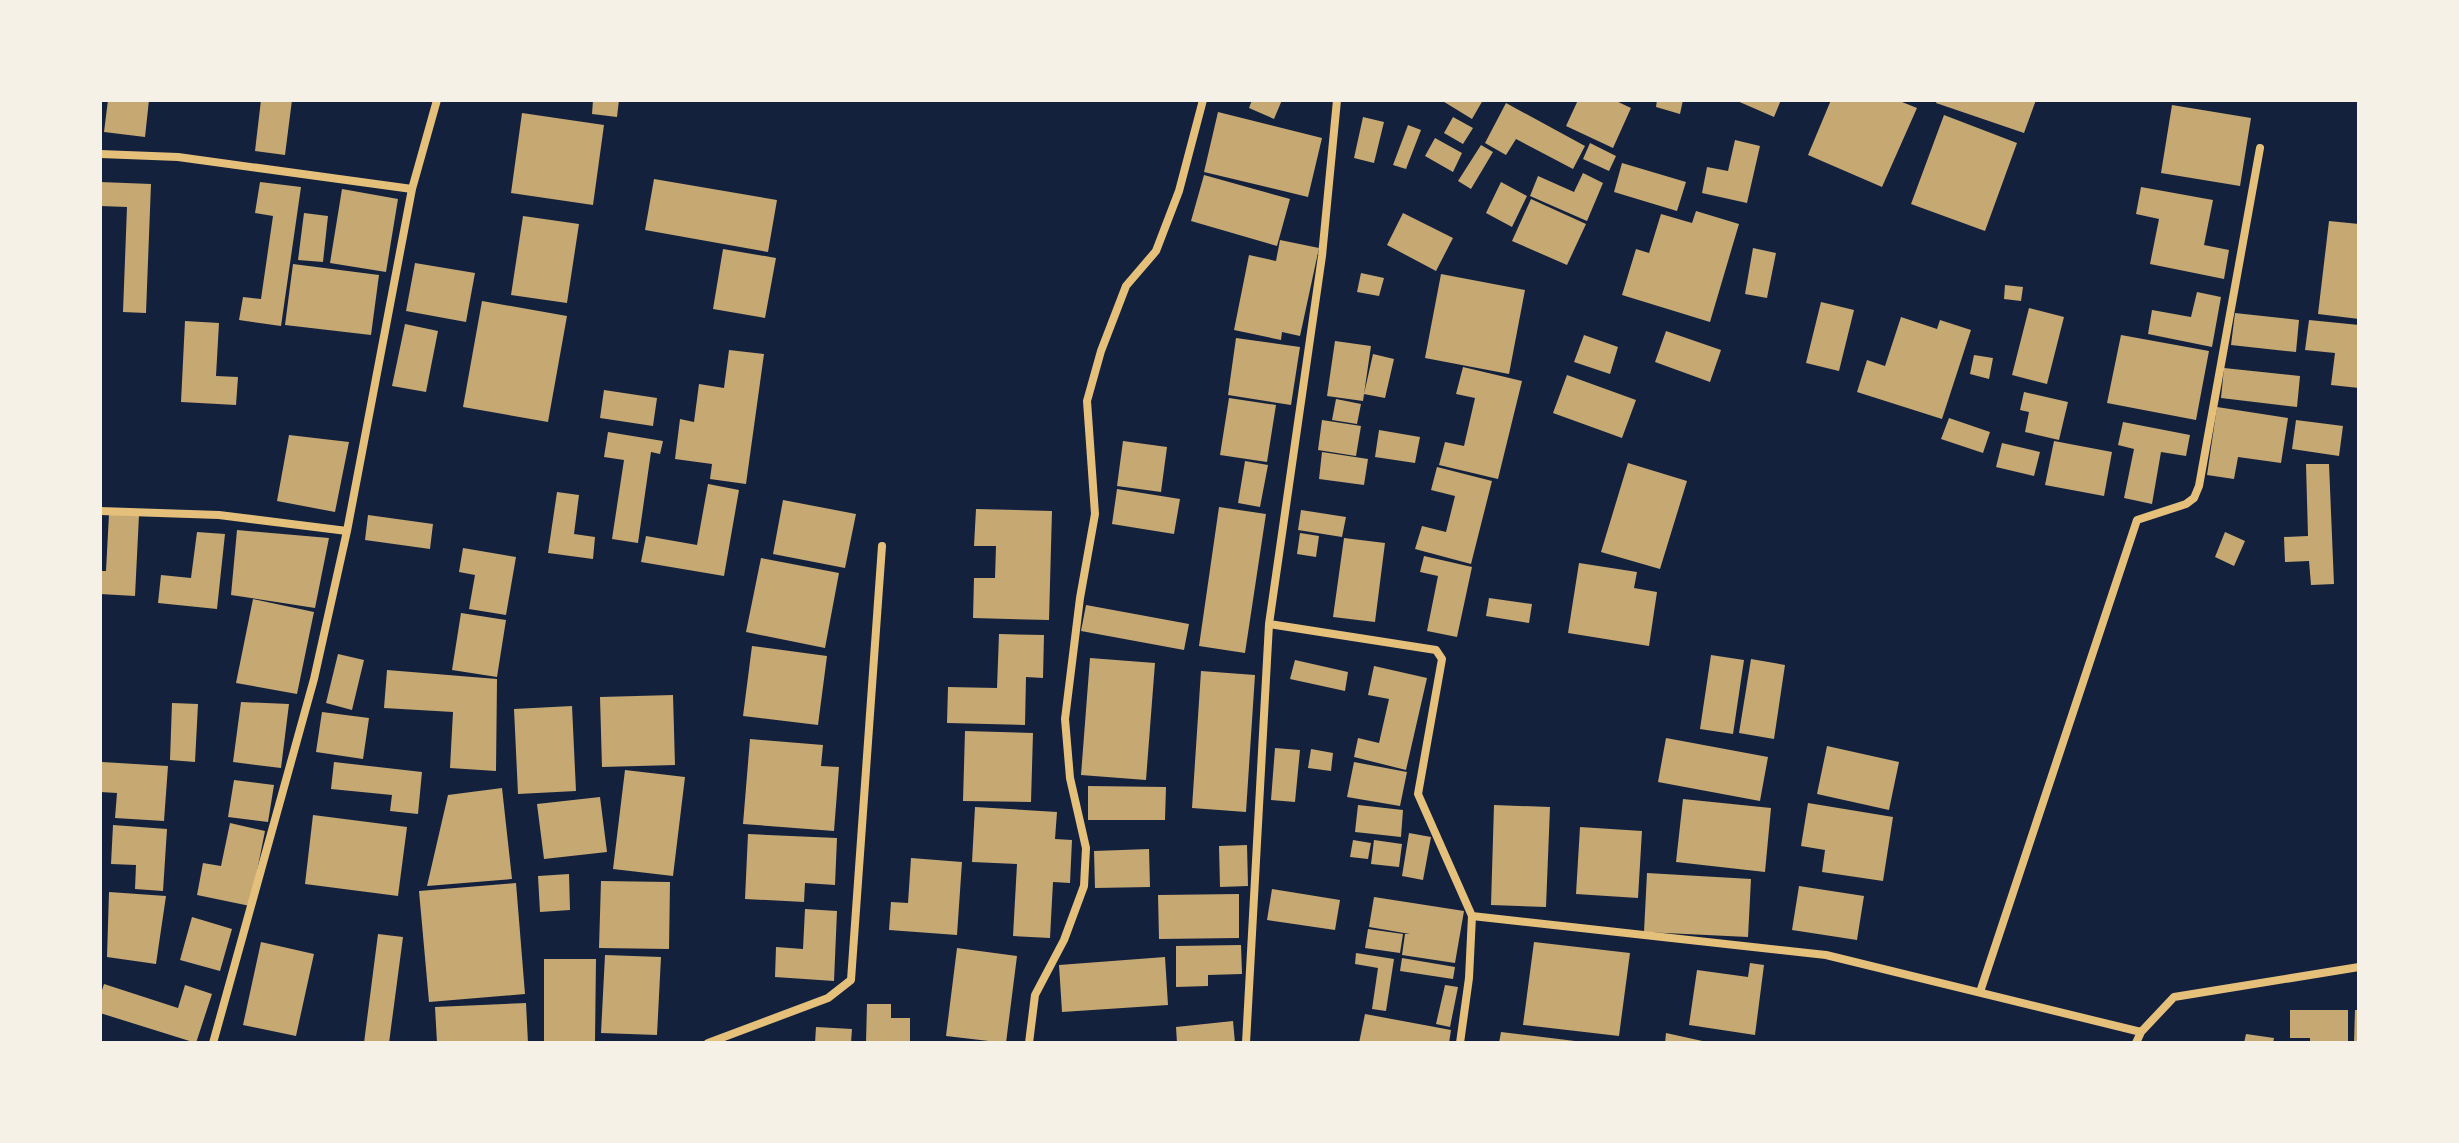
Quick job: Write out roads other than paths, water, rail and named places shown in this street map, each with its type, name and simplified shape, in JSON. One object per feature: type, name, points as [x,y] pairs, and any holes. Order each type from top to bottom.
[{"type":"street","points":[[213,1043],[314,679],[347,531],[412,189],[437,100]]},
{"type":"street","points":[[1029,1043],[1035,995],[1064,940],[1084,886],[1086,848],[1070,778],[1065,719],[1080,598],[1095,514],[1087,401],[1101,351],[1126,286],[1156,251],[1179,191],[1203,100]]},
{"type":"street","points":[[1246,1043],[1269,624],[1322,256],[1337,100]]},
{"type":"street","points":[[1980,992],[2137,520],[2186,504],[2194,498],[2199,486],[2260,148]]},
{"type":"street","points":[[100,154],[178,157],[412,189]]},
{"type":"street","points":[[100,511],[219,515],[347,531]]},
{"type":"street","points":[[708,1043],[828,998],[851,980],[882,546]]},
{"type":"street","points":[[1269,624],[1436,650],[1442,659],[1418,794],[1472,916],[1469,978],[1460,1043]]},
{"type":"street","points":[[1472,916],[1826,955],[2141,1032]]},
{"type":"street","points":[[2136,1043],[2141,1032],[2174,997],[2359,967]]}]
